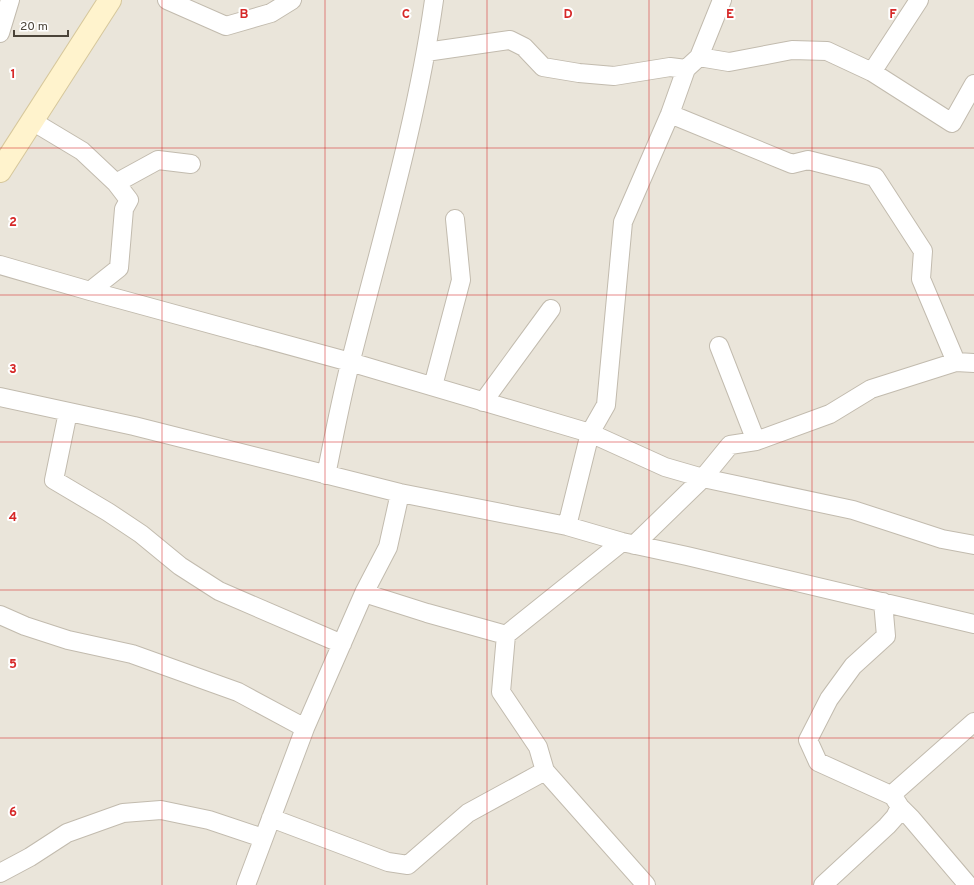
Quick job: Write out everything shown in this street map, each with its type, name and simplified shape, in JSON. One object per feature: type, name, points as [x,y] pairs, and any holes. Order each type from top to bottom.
[{"type":"street","points":[[0,33],[10,0]]},
{"type":"street","points":[[0,171],[110,0]]},
{"type":"street","points":[[167,0],[226,26],[271,13],[292,0]]},
{"type":"street","points":[[326,476],[350,362],[389,217],[426,52],[434,0]]},
{"type":"street","points":[[567,526],[590,433],[606,404],[623,222],[692,63],[722,0]]},
{"type":"street","points":[[872,72],[920,0]]},
{"type":"street","points":[[426,52],[510,40],[524,47],[543,66],[614,76],[692,63],[729,62],[792,50],[827,51],[872,72],[952,123],[974,84]]},
{"type":"street","points":[[670,114],[792,164],[808,160],[875,177],[923,251],[921,279],[956,362]]},
{"type":"street","points":[[32,121],[82,151],[116,183],[129,200],[124,209],[119,268],[90,291]]},
{"type":"street","points":[[116,183],[158,160],[191,164]]},
{"type":"street","points":[[433,386],[462,280],[455,219]]},
{"type":"street","points":[[0,265],[350,362],[590,433],[665,467],[703,478],[853,510],[942,539],[974,545]]},
{"type":"street","points":[[484,402],[551,309]]},
{"type":"street","points":[[719,346],[756,441]]},
{"type":"street","points":[[646,885],[545,771],[538,747],[501,692],[506,635],[628,544],[703,478],[730,445],[756,441],[830,414],[871,389],[956,362],[974,363]]},
{"type":"street","points":[[0,397],[134,426],[326,476],[400,493],[567,526],[628,544],[974,624]]},
{"type":"street","points":[[68,412],[54,480],[108,512],[141,534],[180,566],[219,591],[342,644]]},
{"type":"street","points":[[246,885],[305,728],[364,593],[388,547],[400,493]]},
{"type":"street","points":[[364,593],[427,613],[506,635]]},
{"type":"street","points":[[883,602],[886,636],[853,666],[829,699],[808,740],[818,762],[896,802],[968,885]]},
{"type":"street","points":[[2,621],[68,640],[132,654],[238,692],[305,728]]},
{"type":"street","points":[[823,885],[895,817],[897,790],[974,722]]},
{"type":"street","points":[[271,818],[388,862],[408,864],[468,813],[545,771]]},
{"type":"street","points":[[0,873],[30,857],[67,834],[123,813],[161,810],[209,820],[263,838]]},
{"type":"shaded area","points":[[0,0],[974,0],[974,885],[0,885]]}]
